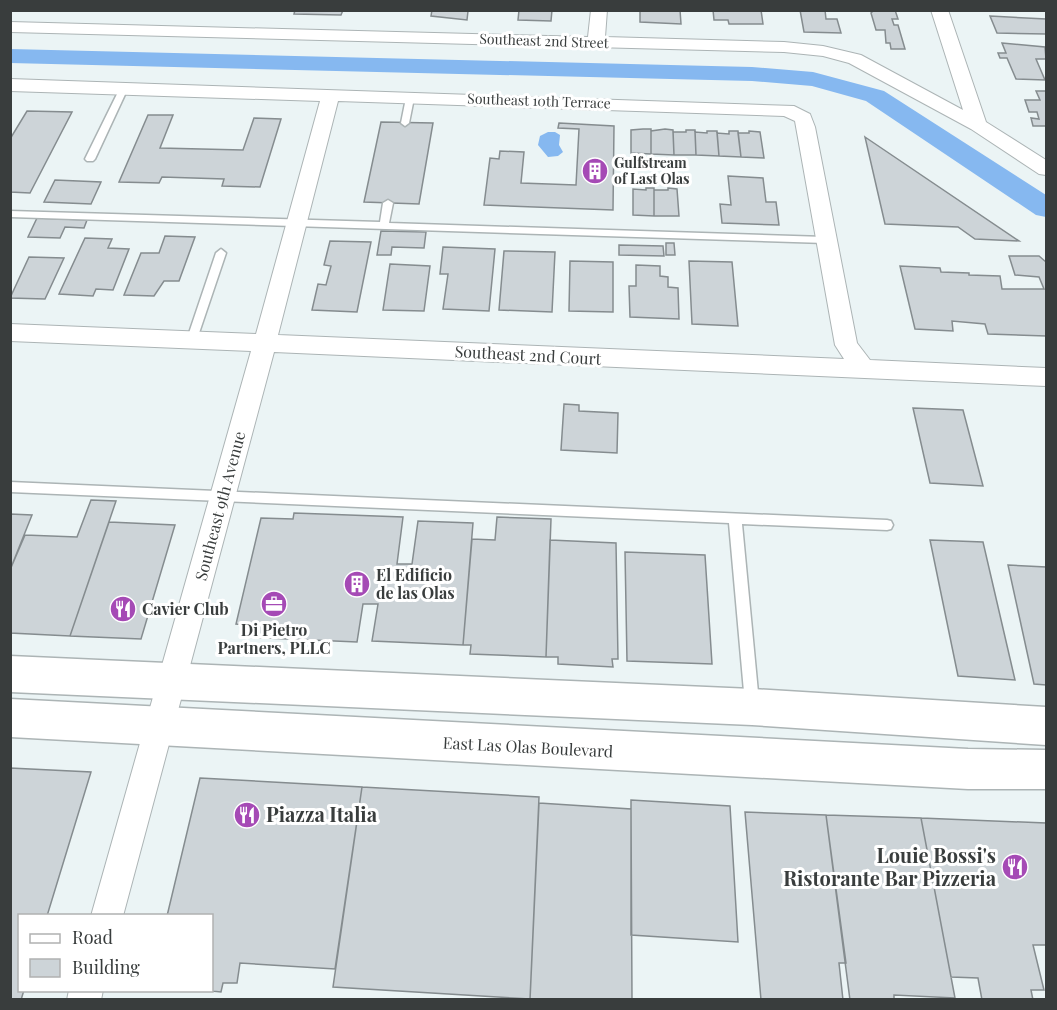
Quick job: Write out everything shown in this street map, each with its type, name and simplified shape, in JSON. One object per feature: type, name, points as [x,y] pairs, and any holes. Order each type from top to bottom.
[{"type":"main road","points":[[10,674],[752,707],[1047,726]]},
{"type":"main road","name":"East Las Olas Boulevard","points":[[10,718],[968,770],[1047,770]]},
{"type":"street","points":[[597,43],[599,10]]},
{"type":"street","points":[[939,10],[978,125]]},
{"type":"street","name":"Southeast 2nd Street","points":[[10,27],[251,25],[597,43],[784,47],[823,51],[855,59],[978,125],[1047,169]]},
{"type":"street","name":"Southeast 10th Terrace","points":[[10,85],[787,110],[802,118],[806,127],[846,345],[864,370]]},
{"type":"street","name":"Southeast 9th Avenue","points":[[107,914],[225,495],[263,342],[330,96]]},
{"type":"street","name":"Southeast 2nd Court","points":[[10,332],[1047,377]]},
{"type":"lane","points":[[90,159],[124,88]]},
{"type":"lane","points":[[405,123],[410,98]]},
{"type":"lane","points":[[384,226],[388,203]]},
{"type":"lane","points":[[10,214],[825,240]]},
{"type":"lane","points":[[192,339],[221,253]]},
{"type":"lane","points":[[10,487],[886,525]]},
{"type":"lane","points":[[735,518],[752,707]]},
{"type":"water","points":[[548,132],[560,135],[559,145],[563,152],[558,156],[548,157],[538,145],[540,136]]},
{"type":"building","points":[[295,10],[343,10],[341,15],[294,14]]},
{"type":"building","points":[[432,10],[468,11],[467,20],[431,16]]},
{"type":"building","points":[[519,10],[552,10],[551,21],[518,20]]},
{"type":"building","points":[[640,10],[680,10],[681,24],[640,22]]},
{"type":"building","points":[[713,10],[761,10],[763,24],[729,24],[728,20],[714,20]]},
{"type":"building","points":[[800,10],[825,10],[826,19],[837,19],[841,33],[804,32]]},
{"type":"building","points":[[874,10],[895,10],[898,19],[892,19],[894,25],[898,25],[905,49],[891,49],[890,43],[886,43],[885,30],[876,30],[871,13]]},
{"type":"building","points":[[990,16],[1046,19],[1046,34],[997,33]]},
{"type":"building","points":[[1002,43],[1045,47],[1046,59],[1036,59],[1045,80],[1016,79],[1007,58],[1000,58],[998,53],[1006,53]]},
{"type":"building","points":[[1036,91],[1046,91],[1046,126],[1033,126],[1031,118],[1039,119],[1037,112],[1029,112],[1025,100],[1040,100]]},
{"type":"building","points":[[27,111],[72,112],[30,193],[10,192],[10,139]]},
{"type":"building","points":[[148,115],[173,115],[160,148],[243,150],[254,118],[281,119],[260,187],[222,186],[224,179],[162,177],[159,183],[119,182]]},
{"type":"building","points":[[381,122],[433,123],[419,204],[364,202]]},
{"type":"building","name":"Gulfstream of Last Olas","points":[[559,123],[614,126],[613,210],[484,205],[490,158],[499,159],[500,151],[524,152],[521,183],[576,185],[579,129],[558,128]]},
{"type":"building","points":[[651,129],[651,154],[631,153],[631,130]]},
{"type":"building","points":[[673,130],[674,155],[651,154],[651,131]]},
{"type":"building","points":[[686,130],[695,130],[696,155],[674,155],[673,132],[686,132]]},
{"type":"building","points":[[707,131],[717,131],[719,156],[696,155],[695,132],[707,133]]},
{"type":"building","points":[[729,131],[738,131],[741,157],[719,156],[717,133],[729,134]]},
{"type":"building","points":[[749,131],[760,132],[764,158],[741,157],[738,133],[749,133]]},
{"type":"building","points":[[865,137],[1019,241],[975,239],[958,227],[885,224]]},
{"type":"building","points":[[728,176],[763,178],[766,202],[776,202],[779,225],[722,223],[720,204],[731,205]]},
{"type":"building","points":[[55,180],[101,182],[91,204],[44,202]]},
{"type":"building","points":[[646,188],[654,188],[654,216],[633,215],[633,189],[646,190]]},
{"type":"building","points":[[668,188],[677,189],[679,216],[654,216],[654,190],[668,190]]},
{"type":"building","points":[[37,218],[87,220],[84,228],[65,227],[60,238],[28,237]]},
{"type":"building","points":[[381,231],[426,232],[424,248],[392,247],[391,255],[377,255]]},
{"type":"building","points":[[165,236],[195,237],[179,281],[164,281],[154,296],[124,295],[141,253],[159,253]]},
{"type":"building","points":[[85,238],[112,239],[108,248],[129,249],[113,290],[96,289],[93,296],[59,294]]},
{"type":"building","points":[[330,241],[371,242],[357,312],[312,310],[318,284],[326,285],[331,266],[324,265]]},
{"type":"building","points":[[666,243],[674,243],[675,255],[666,255]]},
{"type":"building","points":[[619,245],[663,246],[664,256],[619,255]]},
{"type":"building","points":[[443,247],[495,249],[489,311],[443,309],[448,274],[440,274]]},
{"type":"building","points":[[504,251],[555,252],[552,312],[499,310]]},
{"type":"building","points":[[1009,256],[1039,256],[1046,262],[1046,336],[988,334],[985,324],[952,321],[953,331],[915,329],[900,266],[940,268],[941,272],[969,273],[969,275],[1000,276],[1002,289],[1044,289],[1039,277],[1015,275]]},
{"type":"building","points":[[29,257],[64,258],[45,299],[10,298]]},
{"type":"building","points":[[570,261],[613,262],[613,312],[569,311]]},
{"type":"building","points":[[689,261],[732,262],[738,326],[692,324]]},
{"type":"building","points":[[390,264],[430,266],[424,311],[383,310]]},
{"type":"building","points":[[636,265],[660,266],[660,276],[668,277],[668,287],[678,288],[679,319],[630,317],[629,286],[636,286]]},
{"type":"building","points":[[564,404],[579,405],[579,411],[618,413],[617,453],[561,450]]},
{"type":"building","points":[[913,408],[963,410],[983,486],[930,483]]},
{"type":"building","points":[[91,500],[116,501],[70,636],[10,633],[10,570],[25,535],[77,537]]},
{"type":"building","name":"El Edificio de las Olas","points":[[294,513],[403,517],[397,564],[412,564],[418,521],[473,523],[463,645],[372,641],[378,604],[363,604],[357,642],[244,637],[247,625],[236,624],[261,518],[293,519]]},
{"type":"building","points":[[10,514],[32,515],[10,570]]},
{"type":"building","points":[[497,517],[551,519],[546,657],[470,654],[471,645],[463,645],[472,539],[495,540]]},
{"type":"building","points":[[109,522],[175,525],[141,639],[70,636]]},
{"type":"building","points":[[550,540],[616,543],[618,659],[612,659],[613,667],[558,664],[558,657],[546,657]]},
{"type":"building","points":[[930,540],[983,542],[1015,680],[958,676]]},
{"type":"building","points":[[625,552],[705,555],[712,664],[627,661]]},
{"type":"building","points":[[1008,565],[1046,567],[1046,685],[1034,684]]},
{"type":"building","points":[[10,768],[91,772],[48,914],[18,914],[18,992],[23,992],[21,1000],[10,1000]]},
{"type":"building","points":[[200,778],[362,787],[335,969],[240,963],[237,983],[223,983],[221,992],[213,991],[213,914],[167,914]]},
{"type":"building","points":[[362,787],[539,797],[530,999],[333,987]]},
{"type":"building","points":[[631,800],[730,806],[738,942],[631,935]]},
{"type":"building","points":[[539,803],[631,809],[632,1000],[530,1000]]},
{"type":"building","points":[[745,812],[826,815],[846,963],[839,963],[843,1000],[761,1000]]},
{"type":"building","points":[[826,815],[921,818],[955,998],[894,995],[894,1000],[850,1000]]},
{"type":"building","points":[[921,818],[1046,823],[1046,945],[1033,945],[1044,990],[1031,990],[1033,1000],[982,1000],[978,978],[951,977]]},
{"type":"waterway","points":[[10,56],[752,74],[813,79],[875,96],[1046,208]]},
{"type":"place","name":"Gulfstream of Last Olas","points":[[595,171]]},
{"type":"place","name":"El Edificio de las Olas","points":[[357,584]]},
{"type":"place","name":"Di Pietro Partners, PLLC","points":[[274,604]]},
{"type":"place","name":"Cavier Club","points":[[123,609]]},
{"type":"place","name":"Piazza Italia","points":[[247,815]]},
{"type":"place","name":"Louie Bossi's Ristorante Bar Pizzeria","points":[[1015,867]]}]
